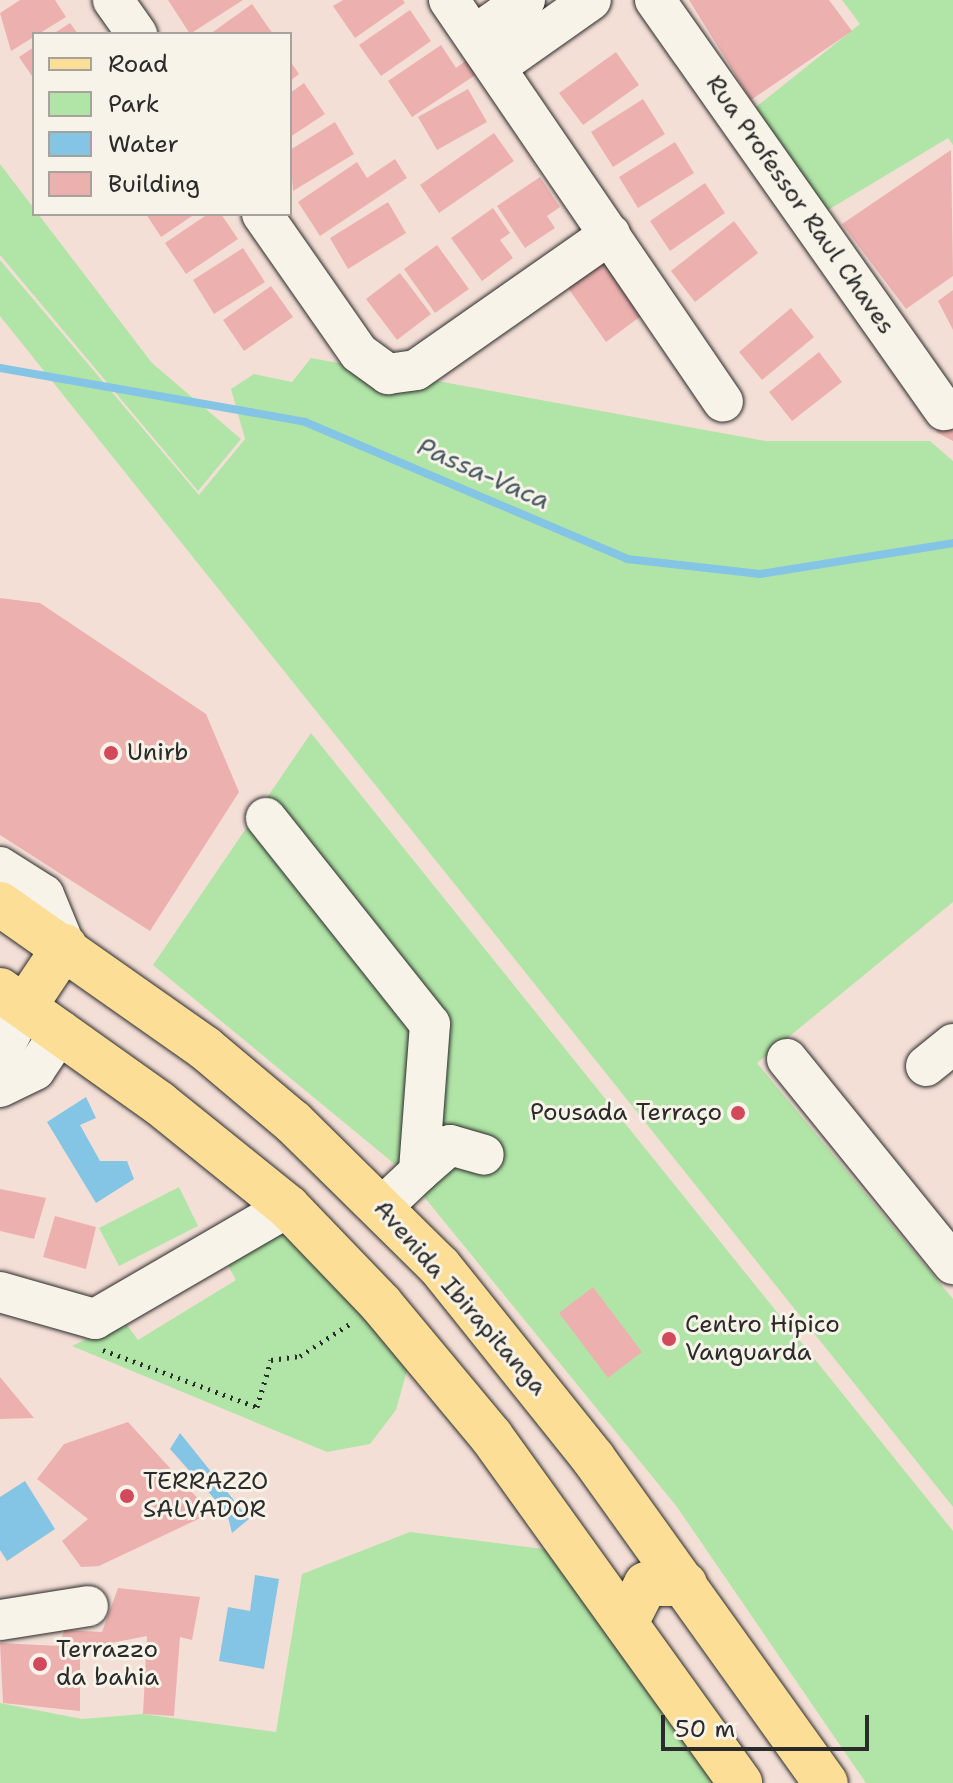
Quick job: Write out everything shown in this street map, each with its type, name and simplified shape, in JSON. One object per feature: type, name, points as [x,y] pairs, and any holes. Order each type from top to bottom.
[{"type":"main road","name":"Avenida Ibirapitanga","points":[[0,904],[65,946],[293,1122],[382,1207],[493,1328],[685,1584],[826,1783]]},
{"type":"main road","points":[[65,946],[12,998],[61,1031],[288,1207],[381,1304],[491,1436],[740,1783]]},
{"type":"main road","points":[[248,1177],[286,1168],[298,1149],[293,1122]]},
{"type":"main road","points":[[626,1623],[646,1584],[685,1584]]},
{"type":"street","points":[[113,0],[136,32]]},
{"type":"street","points":[[449,0],[723,402]]},
{"type":"street","points":[[485,51],[525,0]]},
{"type":"street","points":[[485,51],[591,0]]},
{"type":"street","name":"Rua Professor Raul Chaves","points":[[655,0],[944,410]]},
{"type":"street","points":[[263,216],[359,353],[388,374],[416,370],[610,234]]},
{"type":"street","points":[[266,818],[430,1024],[419,1172]]},
{"type":"street","points":[[0,867],[44,895],[65,946]]},
{"type":"street","points":[[0,1055],[12,998]]},
{"type":"street","points":[[0,1087],[35,1070],[61,1031]]},
{"type":"street","points":[[787,1059],[953,1264]]},
{"type":"street","points":[[382,1207],[450,1145],[484,1155]]},
{"type":"street","points":[[0,1292],[95,1319],[140,1297],[288,1207]]},
{"type":"street","points":[[0,1620],[88,1606]]},
{"type":"path","points":[[68,1313],[71,1339],[257,1407],[271,1360],[300,1356],[381,1304]]},
{"type":"green space","points":[[842,0],[953,0],[953,145],[948,138],[823,213],[751,111],[860,24]]},
{"type":"green space","points":[[0,164],[32,206],[32,216],[40,216],[152,363],[241,439],[198,491],[0,255]]},
{"type":"green space","points":[[0,260],[199,495],[245,439],[231,389],[254,374],[292,382],[311,358],[766,441],[930,441],[953,461],[953,902],[757,1063],[953,1299],[953,1507],[0,316]]},
{"type":"green space","name":"Centro Hípico Vanguarda","points":[[311,733],[953,1531],[953,1783],[866,1783],[677,1507],[403,1171],[153,965]]},
{"type":"green space","points":[[179,1187],[198,1226],[119,1266],[99,1228]]},
{"type":"green space","points":[[286,1232],[300,1232],[408,1367],[396,1410],[370,1444],[327,1452],[72,1346],[124,1321],[138,1340],[236,1280],[226,1262]]},
{"type":"green space","points":[[410,1532],[551,1550],[716,1783],[0,1783],[0,1703],[82,1719],[143,1714],[276,1732],[302,1574]]},
{"type":"water","points":[[86,1097],[96,1118],[80,1125],[100,1161],[127,1161],[134,1179],[96,1203],[47,1122]]},
{"type":"water","points":[[180,1433],[249,1519],[232,1533],[227,1513],[170,1449]]},
{"type":"water","points":[[25,1481],[55,1529],[7,1561],[0,1550],[0,1497]]},
{"type":"water","points":[[255,1575],[279,1579],[264,1669],[219,1661],[228,1607],[250,1611]]},
{"type":"building","points":[[20,0],[55,0],[66,17],[42,32],[32,32],[32,38],[11,51],[0,13]]},
{"type":"building","points":[[168,0],[243,0],[193,32],[189,32]]},
{"type":"building","points":[[343,0],[403,0],[405,3],[355,38],[333,6]]},
{"type":"building","points":[[689,0],[829,0],[852,31],[751,100]]},
{"type":"building","points":[[252,4],[272,32],[213,32]]},
{"type":"building","points":[[410,10],[431,41],[381,76],[359,45]]},
{"type":"building","points":[[70,23],[77,32],[56,32]]},
{"type":"building","points":[[441,45],[456,68],[468,59],[477,74],[412,117],[388,81]]},
{"type":"building","points":[[32,48],[32,76],[19,57]]},
{"type":"building","points":[[616,52],[639,85],[583,125],[559,93]]},
{"type":"building","points":[[292,64],[299,74],[292,79]]},
{"type":"building","points":[[304,83],[325,114],[292,136],[292,92]]},
{"type":"building","points":[[468,89],[487,122],[437,150],[418,117]]},
{"type":"building","points":[[643,99],[665,134],[613,167],[591,132]]},
{"type":"building","points":[[335,122],[354,154],[293,191],[292,149]]},
{"type":"building","points":[[494,133],[514,161],[439,213],[420,185]]},
{"type":"building","points":[[675,142],[694,173],[638,208],[619,177]]},
{"type":"building","points":[[951,150],[953,276],[906,309],[842,224]]},
{"type":"building","points":[[395,159],[407,178],[320,236],[298,202],[357,162],[367,178]]},
{"type":"building","points":[[540,177],[560,207],[547,216],[555,228],[525,248],[497,206]]},
{"type":"building","points":[[705,183],[725,213],[670,251],[650,221]]},
{"type":"building","points":[[388,202],[406,233],[348,269],[330,238]]},
{"type":"building","points":[[493,208],[510,233],[500,240],[513,258],[482,281],[451,238]]},
{"type":"building","points":[[147,216],[192,216],[161,237]]},
{"type":"building","points":[[205,216],[222,216],[238,239],[186,274],[165,243]]},
{"type":"building","points":[[734,221],[758,253],[695,302],[671,271]]},
{"type":"building","points":[[437,245],[469,289],[435,313],[404,269]]},
{"type":"building","points":[[243,248],[265,282],[214,314],[193,280]]},
{"type":"building","points":[[605,256],[645,313],[606,342],[566,285]]},
{"type":"building","points":[[400,273],[431,314],[397,340],[366,299]]},
{"type":"building","points":[[271,286],[293,317],[244,351],[223,320]]},
{"type":"building","points":[[953,290],[953,330],[938,301]]},
{"type":"building","points":[[791,308],[814,337],[762,380],[739,352]]},
{"type":"building","points":[[819,352],[842,382],[792,421],[769,392]]},
{"type":"building","points":[[953,408],[953,441],[936,432]]},
{"type":"building","name":"Unirb","points":[[0,598],[40,603],[206,714],[239,792],[150,931],[0,835]]},
{"type":"building","points":[[0,1189],[46,1198],[34,1239],[0,1231]]},
{"type":"building","points":[[55,1216],[96,1227],[86,1269],[43,1257]]},
{"type":"building","points":[[593,1287],[642,1352],[608,1378],[559,1313]]},
{"type":"building","points":[[0,1377],[34,1418],[0,1419]]},
{"type":"building","name":"TERRAZZO SALVADOR","points":[[128,1422],[211,1513],[99,1566],[81,1567],[62,1541],[88,1519],[37,1479],[64,1444]]},
{"type":"building","name":"Terrazzo da bahia","points":[[118,1588],[200,1597],[192,1640],[180,1637],[174,1716],[143,1714],[147,1636],[80,1649],[80,1711],[3,1703],[0,1643],[60,1646],[64,1630],[102,1632]]},
{"type":"waterway","name":"Passa-Vaca","points":[[0,368],[305,422],[627,559],[760,574],[953,543]]},
{"type":"place","name":"Unirb","points":[[111,753]]},
{"type":"place","name":"Pousada Terraço","points":[[738,1113]]},
{"type":"place","name":"Centro Hípico Vanguarda","points":[[669,1339]]},
{"type":"place","name":"TERRAZZO SALVADOR","points":[[127,1496]]},
{"type":"place","name":"Terrazzo da bahia","points":[[40,1664]]}]
